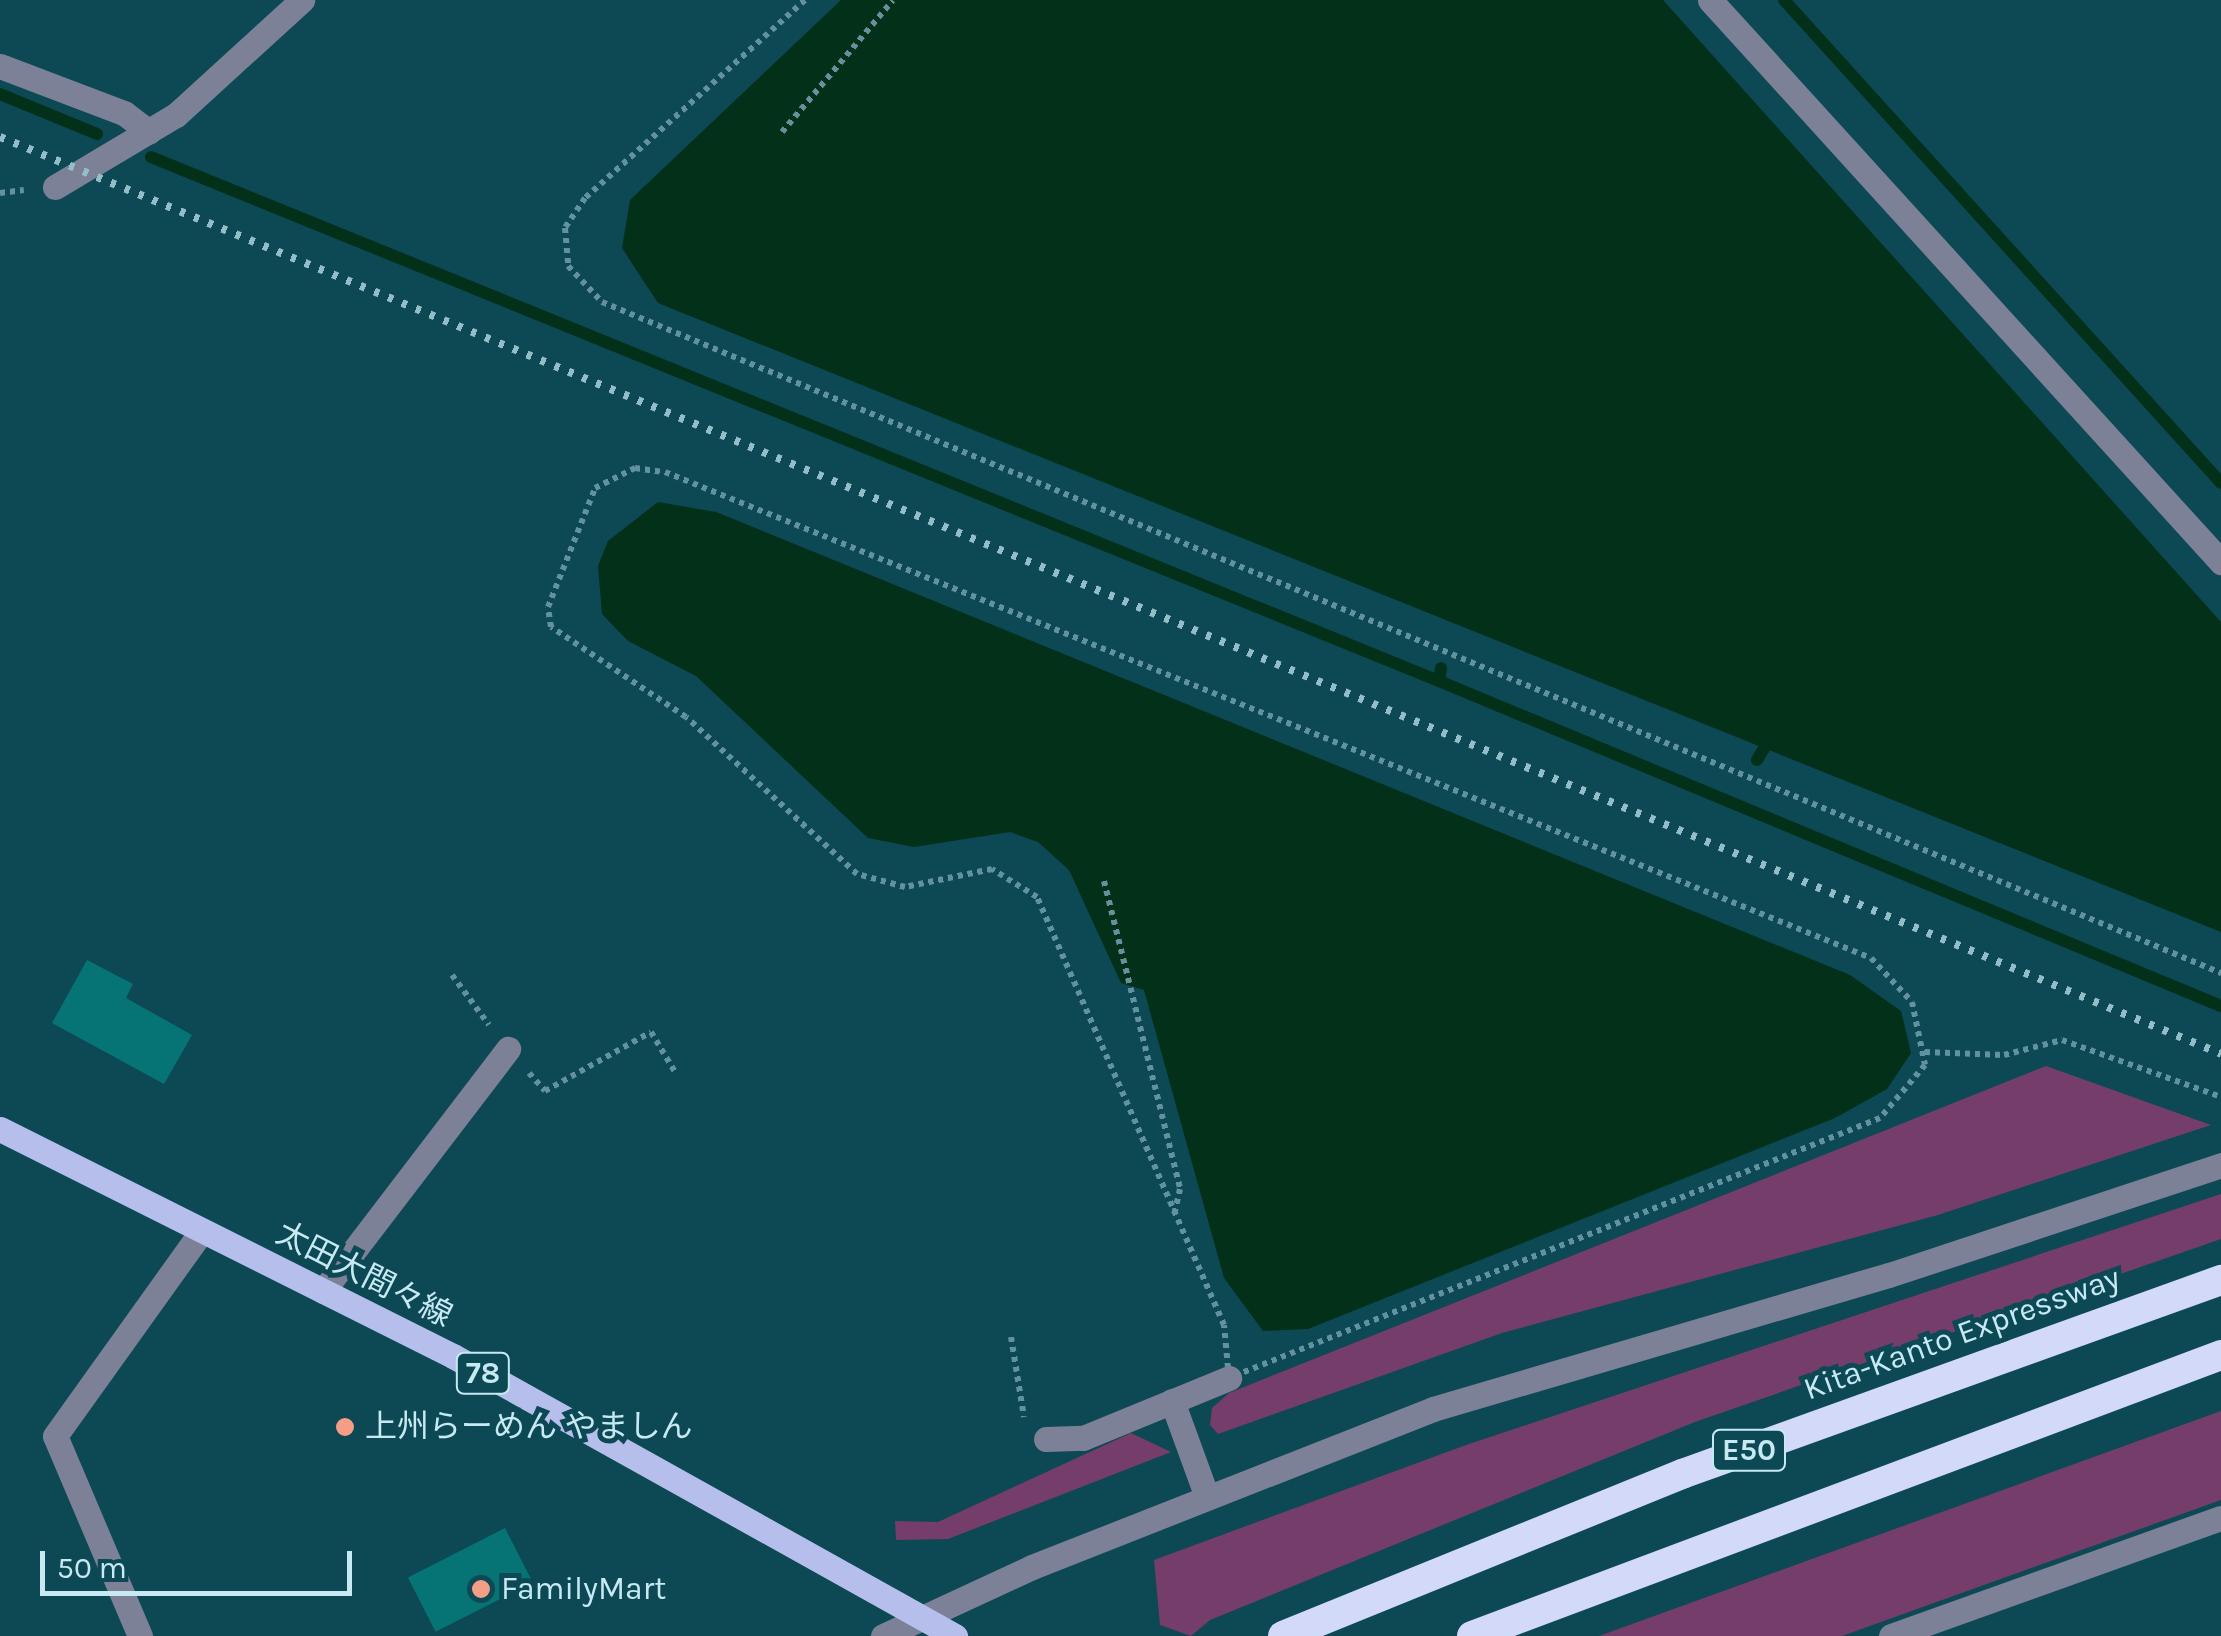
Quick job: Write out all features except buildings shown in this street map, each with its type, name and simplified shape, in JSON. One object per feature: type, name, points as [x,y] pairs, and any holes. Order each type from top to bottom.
[{"type":"highway","name":"Kita-Kanto Expressway","points":[[1283,1636],[1682,1474],[2221,1280]]},
{"type":"highway","name":"E50","points":[[1472,1636],[2221,1355]]},
{"type":"main road","name":"太田大間々線","points":[[0,1129],[324,1290],[954,1636]]},
{"type":"street","points":[[54,187],[149,132],[302,0]]},
{"type":"street","points":[[1710,0],[2221,562]]},
{"type":"street","points":[[0,66],[124,112],[149,132]]},
{"type":"street","points":[[324,1290],[508,1049]]},
{"type":"street","points":[[883,1636],[1207,1498],[1433,1409],[1889,1275],[2221,1165]]},
{"type":"street","points":[[140,1636],[55,1436],[202,1231]]},
{"type":"street","points":[[1046,1439],[1084,1438],[1229,1378]]},
{"type":"street","points":[[1172,1401],[1207,1498]]},
{"type":"street","points":[[1891,1636],[2220,1520]]},
{"type":"path","points":[[805,0],[586,198],[565,228],[568,266],[602,302],[2221,973]]},
{"type":"path","points":[[782,132],[893,0]]},
{"type":"path","points":[[665,472],[1871,958],[1912,1002],[1924,1052],[1910,1092],[1880,1118],[1229,1378],[1224,1325],[1174,1214],[1054,920],[1024,884],[992,868],[905,887],[857,874],[686,717],[552,627],[548,606],[595,488],[611,473],[665,472]]},
{"type":"path","points":[[1104,881],[1180,1188],[1174,1214]]},
{"type":"path","points":[[452,975],[544,1091],[634,1034],[650,1032],[675,1072]]},
{"type":"path","points":[[1924,1052],[2004,1055],[2062,1040],[2221,1097]]},
{"type":"path","points":[[1010,1337],[1024,1417],[1046,1439]]},
{"type":"shaded area","points":[[841,0],[1663,0],[2221,622],[2221,932],[658,303],[622,248],[630,200]]},
{"type":"shaded area","points":[[658,502],[716,512],[1850,975],[1901,1011],[1911,1053],[1887,1089],[1835,1118],[1308,1329],[1263,1331],[1224,1278],[1144,990],[1121,983],[1069,870],[1038,842],[1010,832],[914,847],[868,838],[696,676],[628,641],[602,614],[598,566],[608,541]]},
{"type":"shaded area","points":[[2046,1066],[2211,1125],[1938,1215],[1502,1333],[1218,1434],[1210,1425],[1212,1408],[1229,1393]]},
{"type":"shaded area","points":[[2221,1194],[2221,1239],[1695,1422],[1210,1620],[1191,1636],[1160,1625],[1154,1560],[1466,1445]]},
{"type":"shaded area","points":[[2221,1411],[2221,1500],[1842,1636],[1599,1636]]},
{"type":"shaded area","points":[[1131,1433],[1171,1452],[948,1539],[896,1540],[895,1521],[938,1522]]},
{"type":"waterway","points":[[1784,0],[2221,483]]},
{"type":"waterway","points":[[0,94],[97,134]]},
{"type":"waterway","points":[[151,157],[1439,681],[1441,668]]},
{"type":"waterway","points":[[1439,681],[2221,1006]]},
{"type":"waterway","points":[[1757,760],[1771,737]]},
{"type":"railway","points":[[0,137],[2221,1054]]},
{"type":"place","name":"上州らーめん やましん","points":[[345,1427]]},
{"type":"place","name":"FamilyMart","points":[[481,1589]]}]
